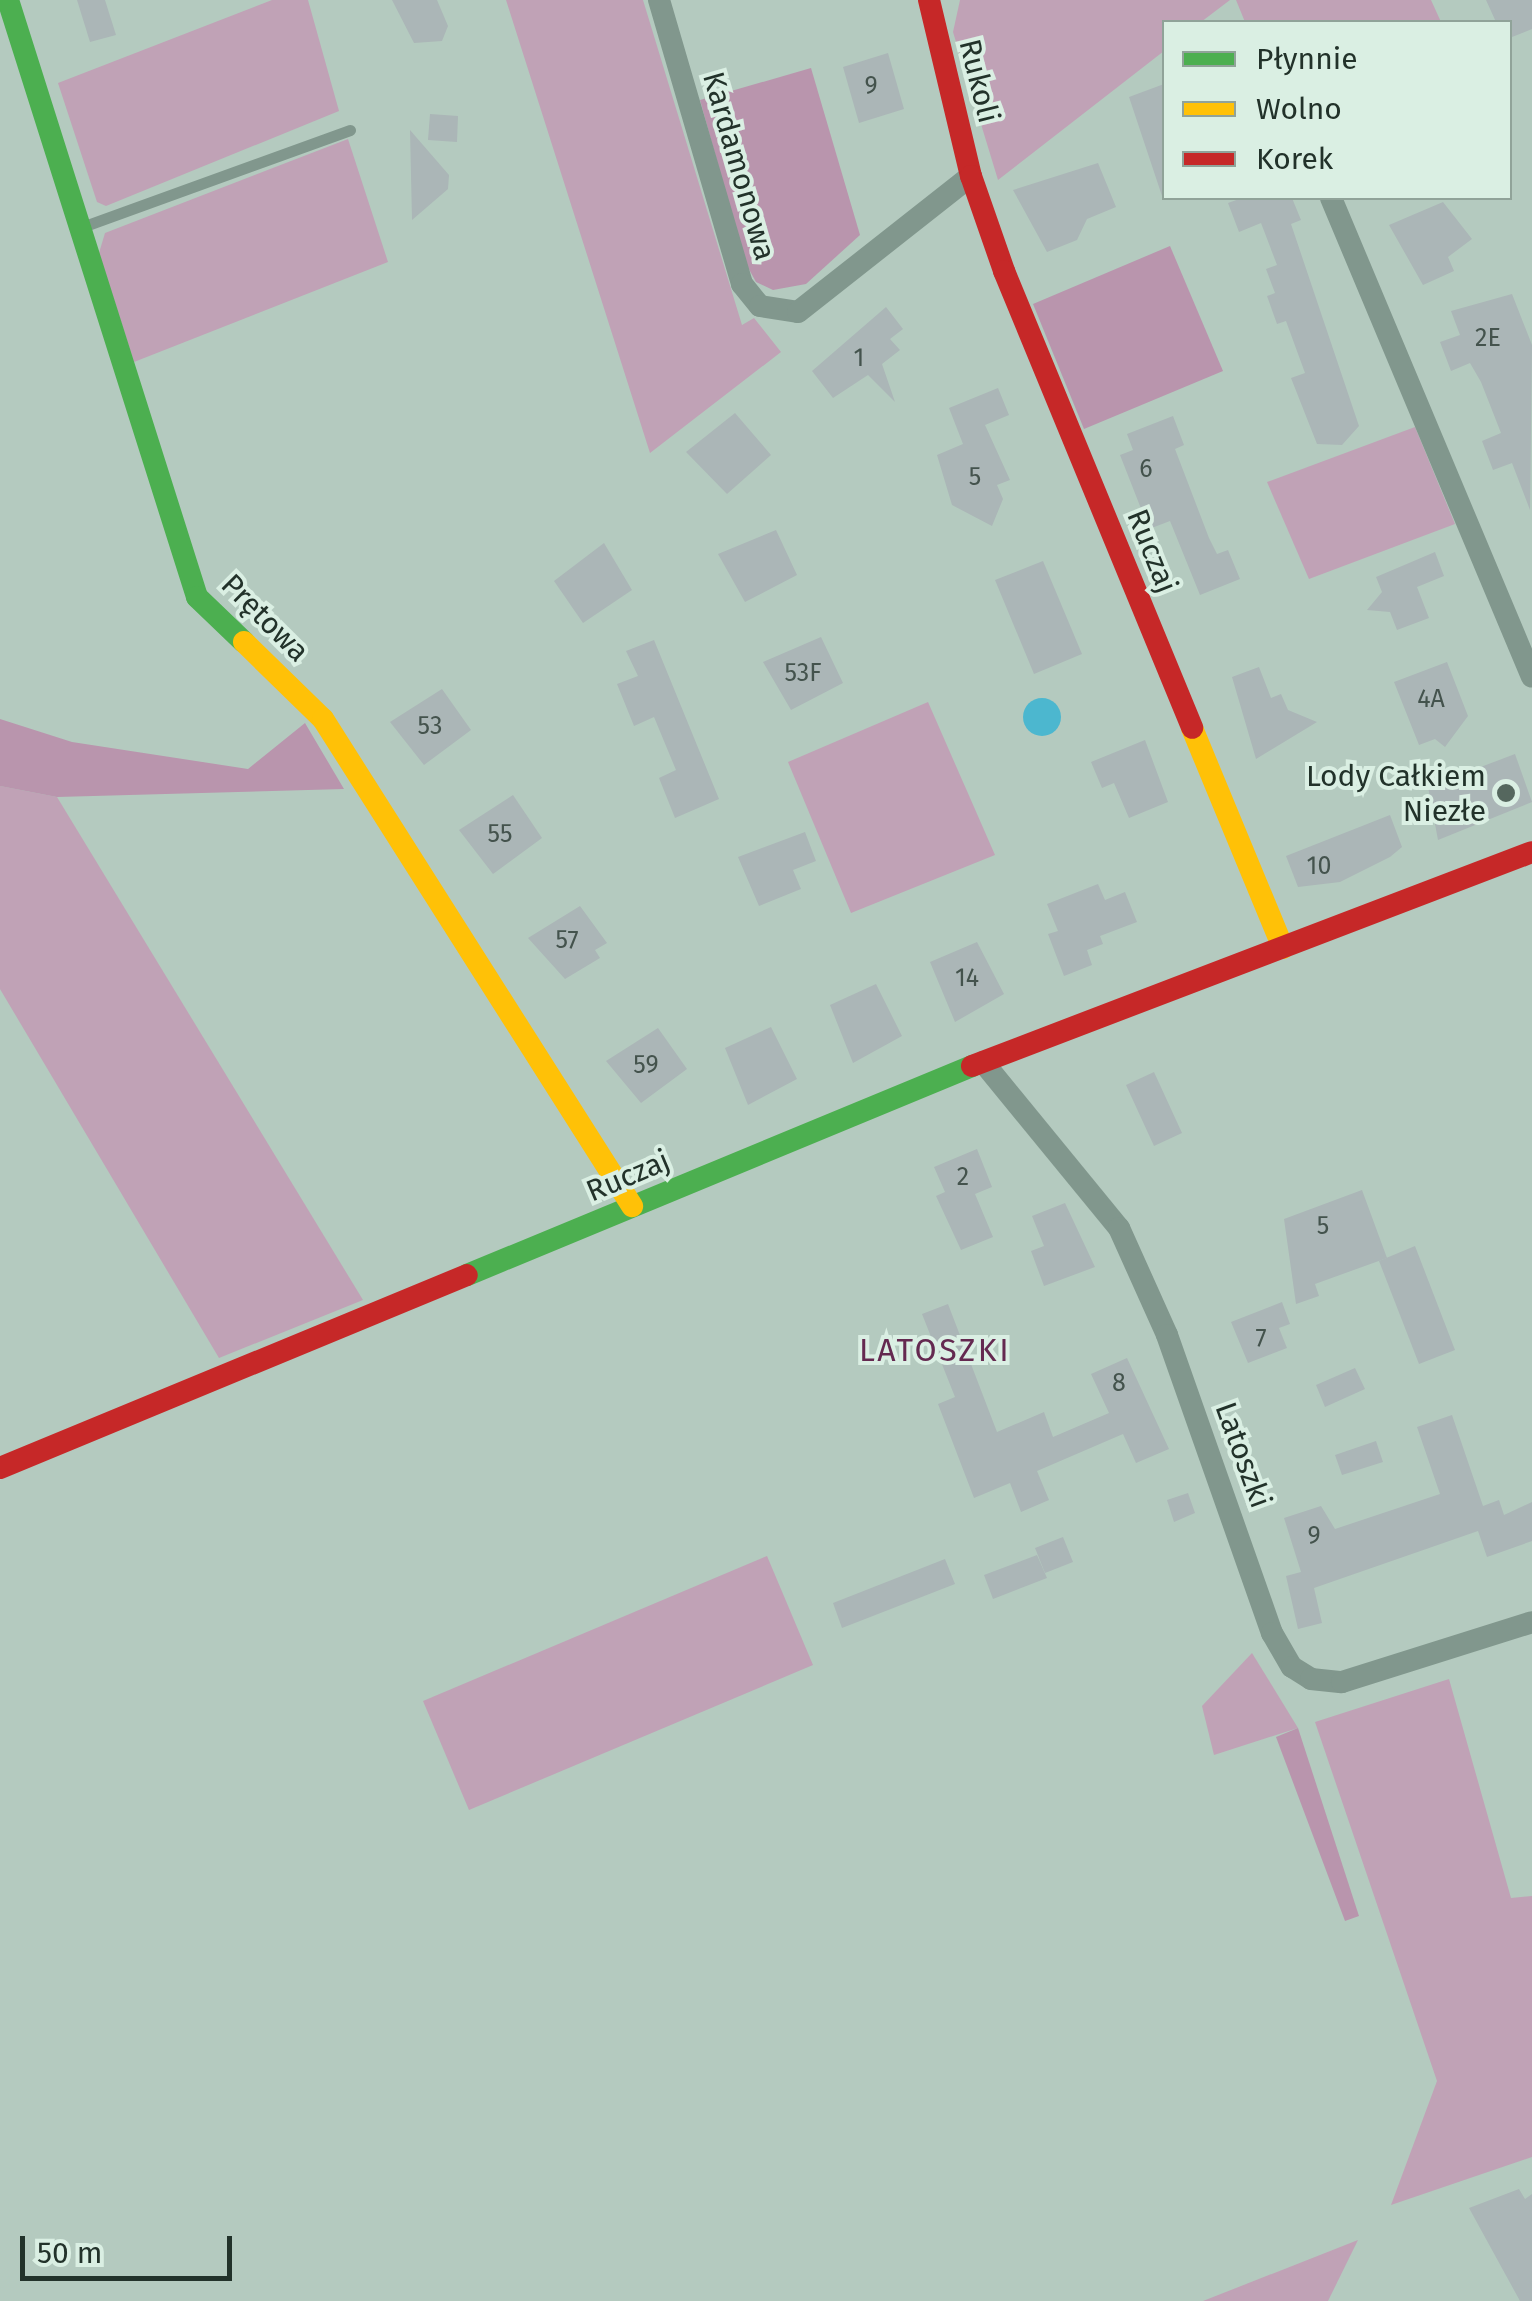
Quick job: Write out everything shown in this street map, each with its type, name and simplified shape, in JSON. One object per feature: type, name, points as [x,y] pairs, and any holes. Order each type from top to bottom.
[{"type":"street","name":"Prętowa","points":[[8,0],[197,596],[323,719],[632,1206]]},
{"type":"street","name":"Kardamonowa","points":[[659,0],[742,284],[760,306],[798,312],[971,176]]},
{"type":"street","name":"Rukoli","points":[[929,0],[971,176]]},
{"type":"street","name":"Ruczaj","points":[[971,176],[1284,948]]},
{"type":"street","points":[[1332,200],[1532,677]]},
{"type":"street","name":"Ruczaj","points":[[0,1468],[984,1062],[1532,852]]},
{"type":"street","name":"Latoszki","points":[[984,1062],[1119,1228],[1167,1335],[1272,1633],[1292,1667],[1311,1680],[1342,1682],[1532,1622]]},
{"type":"lane","points":[[78,229],[350,130]]},
{"type":"shaded area","points":[[272,0],[308,0],[339,111],[106,206],[97,202],[58,83]]},
{"type":"shaded area","points":[[506,0],[643,0],[742,325],[754,318],[781,352],[650,453]]},
{"type":"shaded area","points":[[960,0],[1230,0],[1204,20],[1162,20],[1162,53],[998,180],[953,32]]},
{"type":"shaded area","points":[[1236,0],[1431,0],[1440,20],[1244,20]]},
{"type":"shaded area","points":[[811,68],[860,235],[806,284],[773,290],[756,282],[745,262],[700,100]]},
{"type":"shaded area","points":[[348,139],[388,262],[134,362],[99,253],[105,233]]},
{"type":"shaded area","points":[[1170,246],[1223,371],[1084,429],[1033,304]]},
{"type":"shaded area","points":[[1415,427],[1455,524],[1309,579],[1267,482]]},
{"type":"shaded area","points":[[928,702],[995,855],[851,913],[788,762]]},
{"type":"shaded area","points":[[0,719],[72,742],[248,769],[305,723],[344,789],[57,797],[0,786]]},
{"type":"shaded area","points":[[0,786],[57,797],[363,1300],[219,1358],[0,989]]},
{"type":"shaded area","points":[[767,1556],[813,1665],[469,1810],[423,1701]]},
{"type":"shaded area","points":[[1252,1653],[1298,1728],[1214,1755],[1202,1706]]},
{"type":"shaded area","points":[[1449,1679],[1511,1898],[1532,1896],[1532,2157],[1391,2205],[1437,2081],[1315,1722]]},
{"type":"shaded area","points":[[1298,1728],[1359,1916],[1345,1921],[1276,1737]]},
{"type":"shaded area","points":[[1358,2240],[1328,2301],[1203,2301]]},
{"type":"water","points":[[1042,698],[1055,704],[1061,717],[1055,730],[1042,736],[1029,730],[1023,717],[1029,704]]},
{"type":"building","points":[[77,0],[105,0],[116,35],[90,42]]},
{"type":"building","points":[[392,0],[437,0],[448,26],[442,41],[414,43]]},
{"type":"building","points":[[1486,0],[1532,0],[1532,29],[1512,37],[1512,20],[1495,20]]},
{"type":"building","points":[[888,53],[904,109],[859,123],[843,67]]},
{"type":"building","points":[[1162,85],[1162,196],[1129,97]]},
{"type":"building","points":[[430,114],[458,116],[457,142],[428,140]]},
{"type":"building","points":[[410,130],[449,175],[448,189],[412,220]]},
{"type":"building","points":[[1098,163],[1116,207],[1087,219],[1077,240],[1047,252],[1013,190]]},
{"type":"building","points":[[1293,200],[1301,220],[1291,224],[1359,426],[1342,445],[1317,444],[1291,378],[1305,373],[1286,321],[1277,324],[1267,296],[1275,293],[1266,269],[1277,265],[1261,223],[1239,232],[1228,203]]},
{"type":"building","points":[[1443,202],[1472,239],[1448,257],[1454,271],[1423,285],[1389,225]]},
{"type":"building","points":[[1512,294],[1532,345],[1530,510],[1512,463],[1493,470],[1482,441],[1501,433],[1481,382],[1470,363],[1451,371],[1440,342],[1460,335],[1451,311]]},
{"type":"building","points":[[886,307],[903,329],[890,339],[900,350],[882,364],[895,402],[868,375],[833,398],[812,371]]},
{"type":"building","points":[[998,388],[1009,415],[985,425],[1010,480],[997,485],[1003,499],[992,526],[952,505],[937,455],[963,444],[949,408]]},
{"type":"building","points":[[735,413],[771,455],[727,494],[686,452]]},
{"type":"building","points":[[1173,416],[1184,445],[1175,449],[1209,538],[1217,554],[1228,550],[1240,579],[1200,595],[1170,521],[1149,529],[1120,455],[1133,450],[1127,434]]},
{"type":"building","points":[[776,530],[797,575],[745,602],[718,554]]},
{"type":"building","points":[[604,543],[632,590],[583,623],[554,581]]},
{"type":"building","points":[[1435,552],[1444,576],[1417,587],[1429,618],[1397,630],[1390,612],[1367,610],[1382,592],[1376,577]]},
{"type":"building","points":[[1043,561],[1082,654],[1034,674],[995,580]]},
{"type":"building","points":[[821,637],[843,683],[791,710],[763,662]]},
{"type":"building","points":[[654,640],[719,799],[675,818],[659,778],[676,770],[654,717],[634,726],[617,684],[638,676],[626,651]]},
{"type":"building","points":[[1447,662],[1468,716],[1445,747],[1435,739],[1419,745],[1394,682]]},
{"type":"building","points":[[1259,667],[1271,698],[1281,694],[1288,710],[1317,722],[1256,759],[1232,677]]},
{"type":"building","points":[[442,689],[471,730],[424,765],[390,722]]},
{"type":"building","points":[[1145,740],[1168,802],[1129,818],[1114,783],[1102,788],[1091,762]]},
{"type":"building","points":[[1515,754],[1532,802],[1438,840],[1428,787]]},
{"type":"building","points":[[513,795],[542,838],[493,874],[459,830]]},
{"type":"building","points":[[1390,815],[1402,847],[1390,857],[1340,882],[1298,887],[1286,856]]},
{"type":"building","points":[[805,832],[816,861],[793,870],[801,889],[759,906],[738,857]]},
{"type":"building","points":[[1098,884],[1105,900],[1125,892],[1137,922],[1100,936],[1103,944],[1087,950],[1092,965],[1064,976],[1048,934],[1058,931],[1047,904]]},
{"type":"building","points":[[580,906],[607,943],[595,950],[600,958],[565,979],[528,938]]},
{"type":"building","points":[[977,942],[1004,994],[955,1022],[930,962]]},
{"type":"building","points":[[876,984],[902,1036],[853,1063],[830,1005]]},
{"type":"building","points":[[771,1027],[797,1079],[748,1105],[725,1048]]},
{"type":"building","points":[[658,1028],[687,1069],[641,1103],[606,1061]]},
{"type":"building","points":[[1154,1072],[1182,1133],[1154,1146],[1126,1085]]},
{"type":"building","points":[[977,1149],[992,1187],[975,1194],[993,1237],[961,1250],[936,1196],[945,1192],[934,1167]]},
{"type":"building","points":[[1362,1190],[1387,1258],[1315,1284],[1319,1296],[1296,1304],[1284,1219]]},
{"type":"building","points":[[1065,1203],[1095,1267],[1044,1286],[1031,1251],[1044,1246],[1032,1216]]},
{"type":"building","points":[[1415,1246],[1455,1350],[1419,1364],[1379,1261]]},
{"type":"building","points":[[1282,1302],[1290,1324],[1279,1328],[1287,1348],[1248,1363],[1231,1322]]},
{"type":"building","points":[[948,1304],[997,1432],[1044,1412],[1053,1437],[1109,1413],[1091,1374],[1127,1358],[1169,1449],[1136,1463],[1123,1434],[1037,1471],[1049,1500],[1021,1512],[1010,1483],[974,1498],[938,1404],[955,1397],[922,1314]]},
{"type":"building","points":[[1355,1368],[1365,1389],[1325,1407],[1316,1385]]},
{"type":"building","points":[[1452,1415],[1483,1506],[1499,1500],[1504,1515],[1532,1502],[1532,1541],[1487,1557],[1478,1531],[1314,1588],[1322,1623],[1298,1629],[1286,1576],[1301,1572],[1284,1518],[1321,1506],[1335,1529],[1440,1494],[1417,1427]]},
{"type":"building","points":[[1376,1441],[1383,1462],[1342,1475],[1335,1455]]},
{"type":"building","points":[[1188,1493],[1195,1513],[1174,1522],[1167,1500]]},
{"type":"building","points":[[1063,1537],[1073,1562],[1045,1573],[1035,1548]]},
{"type":"building","points":[[1037,1555],[1047,1578],[993,1599],[984,1575]]},
{"type":"building","points":[[945,1559],[955,1584],[842,1628],[833,1603]]},
{"type":"building","points":[[1519,2189],[1525,2199],[1532,2194],[1532,2301],[1520,2301],[1469,2208]]},
{"type":"traffic: fast","points":[[8,0],[197,597],[244,642]]},
{"type":"traffic: fast","points":[[467,1275],[972,1066]]},
{"type":"traffic: slow","points":[[244,642],[323,719],[632,1206]]},
{"type":"traffic: slow","points":[[1192,728],[1283,948]]},
{"type":"traffic: jam","points":[[929,0],[971,176],[1004,271],[1192,728]]},
{"type":"traffic: jam","points":[[972,1066],[1532,852]]},
{"type":"traffic: jam","points":[[0,1468],[467,1275]]},
{"type":"place","name":"Lody Całkiem Niezłe","points":[[1506,793]]},
{"type":"district","name":"LATOSZKI","points":[[935,1350]]}]
